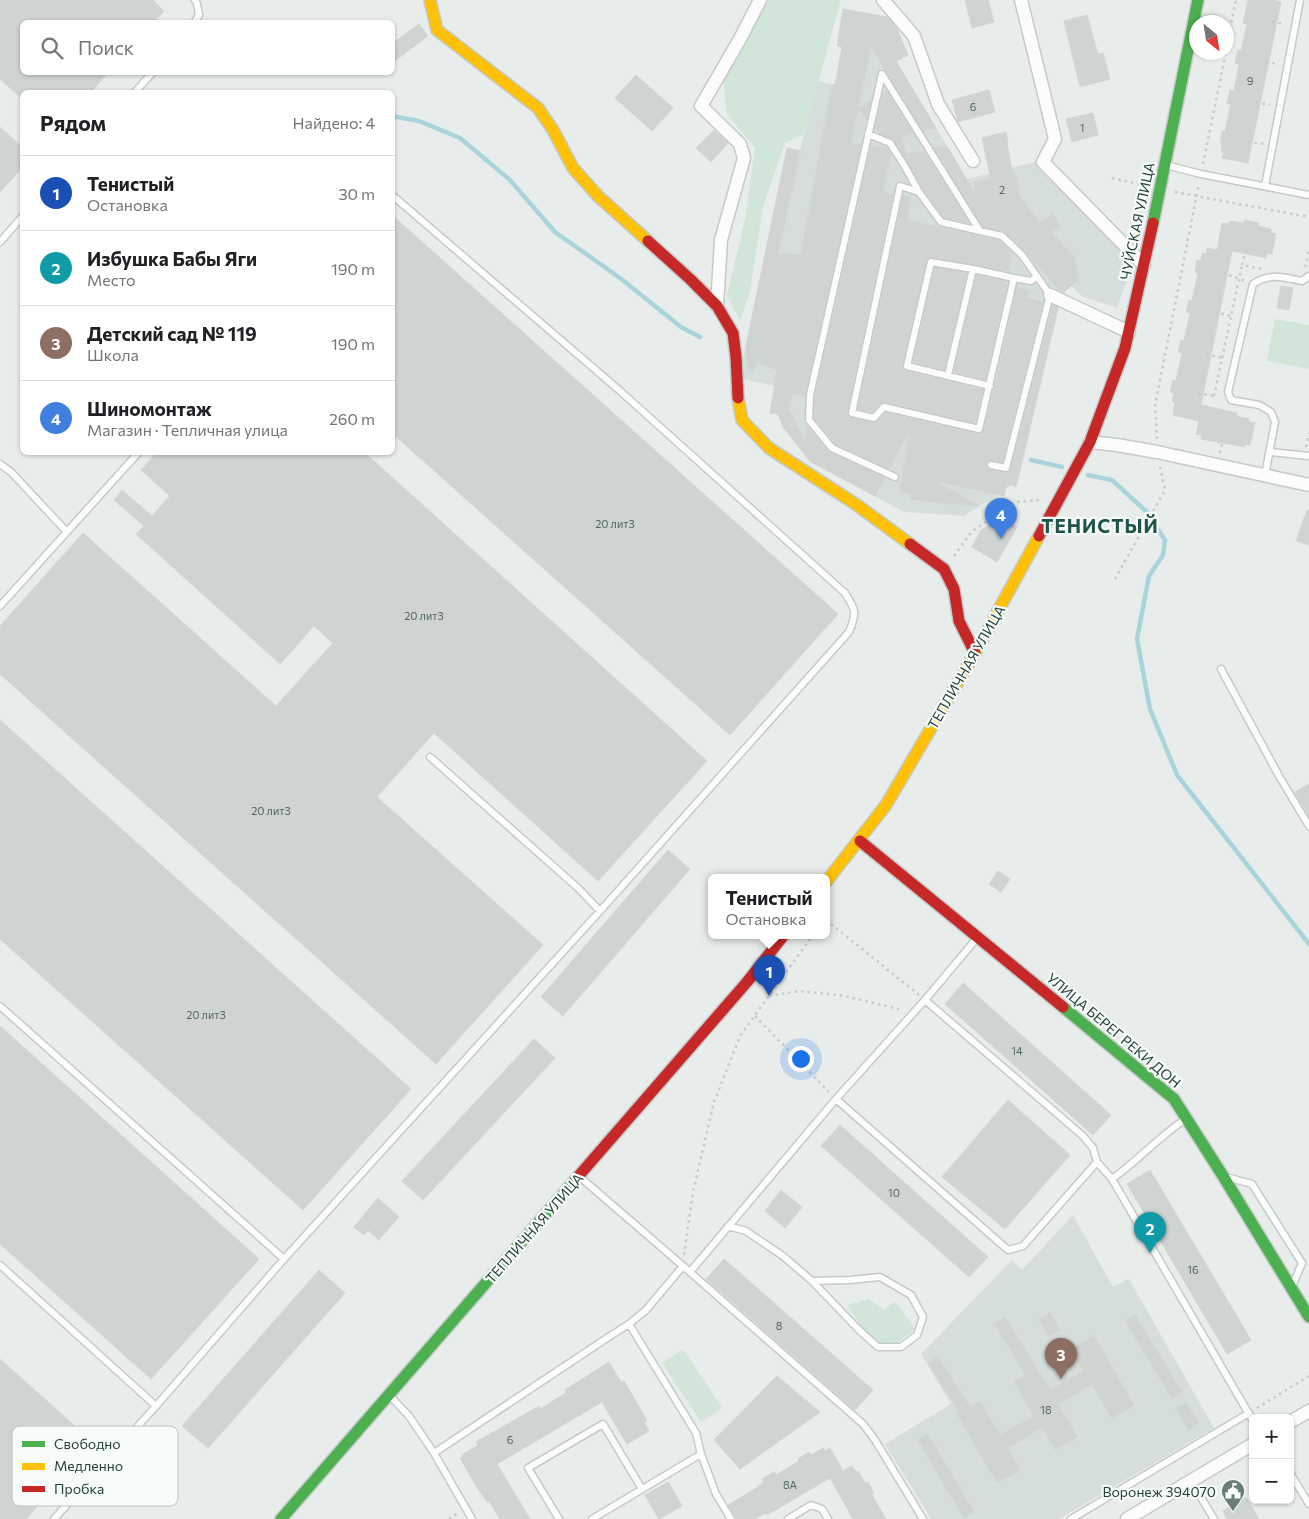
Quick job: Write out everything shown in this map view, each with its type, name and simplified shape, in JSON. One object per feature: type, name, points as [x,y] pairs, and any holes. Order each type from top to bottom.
[{"type":"street","points":[[430,0],[437,30],[538,108],[553,130],[573,168],[598,196],[717,306],[733,333],[737,394],[742,420],[769,448],[857,505],[944,569],[954,590],[959,620],[975,653]]},
{"type":"street","points":[[717,306],[721,240],[744,158],[740,144],[701,106],[760,0]]},
{"type":"street","points":[[883,0],[914,36],[938,104],[973,161]]},
{"type":"street","points":[[1021,0],[1055,139],[1043,162],[1144,266]]},
{"type":"street","name":"ЧУЙСКАЯ УЛИЦА","points":[[1090,442],[1125,348],[1144,266],[1198,0]]},
{"type":"street","points":[[1050,295],[1128,332]]},
{"type":"street","points":[[1090,442],[1157,452],[1309,485]]},
{"type":"street","name":"ТЕПЛИЧНАЯ УЛИЦА","points":[[830,877],[860,841],[886,805],[975,653],[1090,442]]},
{"type":"street","name":"УЛИЦА БЕРЕГ РЕКИ ДОН","points":[[860,841],[1174,1100],[1187,1118],[1309,1317]]},
{"type":"street","name":"ТЕПЛИЧНАЯ УЛИЦА","points":[[281,1519],[747,982],[781,939]]},
{"type":"street","points":[[1294,1420],[1309,1411]]},
{"type":"street","points":[[1127,1519],[1249,1446]]},
{"type":"lane","points":[[195,0],[199,15],[196,20]]},
{"type":"lane","points":[[1265,186],[1300,0]]},
{"type":"lane","points":[[895,476],[832,448],[809,420],[810,395],[882,74],[980,231]]},
{"type":"lane","points":[[137,90],[150,75]]},
{"type":"lane","points":[[868,134],[890,143],[919,192],[941,222],[1002,236],[1022,255],[1050,295],[1006,468],[991,465]]},
{"type":"lane","points":[[1164,164],[1201,174],[1309,195]]},
{"type":"lane","points":[[919,192],[900,186],[852,413],[874,418],[884,407],[979,429],[1014,278]]},
{"type":"lane","points":[[138,1426],[284,1259],[600,911],[849,632],[854,620],[854,607],[845,593],[619,390],[395,198]]},
{"type":"lane","points":[[0,242],[20,219]]},
{"type":"lane","points":[[990,386],[907,366],[931,262],[1031,281],[1037,276]]},
{"type":"lane","points":[[948,375],[973,269]]},
{"type":"lane","points":[[1265,475],[1275,422],[1271,412],[1259,405],[1232,400],[1228,392],[1244,319],[1253,284],[1261,279],[1272,276],[1302,281],[1309,276]]},
{"type":"lane","points":[[1270,452],[1309,456]]},
{"type":"lane","points":[[0,606],[135,455]]},
{"type":"lane","points":[[0,464],[11,472],[67,532]]},
{"type":"lane","points":[[1221,669],[1279,776],[1309,826]]},
{"type":"lane","points":[[430,758],[578,888],[600,911]]},
{"type":"lane","points":[[690,1272],[836,1098],[925,1000],[978,937]]},
{"type":"lane","points":[[925,1000],[1084,1136],[1093,1148],[1097,1162],[1112,1179],[1248,1413],[1071,1519]]},
{"type":"lane","points":[[0,1006],[284,1259]]},
{"type":"lane","points":[[836,1098],[1008,1250],[1024,1246],[1097,1162]]},
{"type":"lane","points":[[1112,1179],[1125,1170],[1166,1133],[1187,1118]]},
{"type":"lane","points":[[579,1176],[863,1424],[875,1440],[923,1519]]},
{"type":"lane","points":[[1223,1176],[1252,1184],[1302,1263],[1291,1288]]},
{"type":"lane","points":[[728,1226],[746,1231],[784,1256],[812,1281],[878,1347],[902,1347],[917,1335],[924,1317],[911,1294],[880,1277],[812,1281]]},
{"type":"lane","points":[[0,1265],[156,1406]]},
{"type":"lane","points":[[434,1453],[629,1324],[646,1310],[683,1266]]},
{"type":"lane","points":[[629,1324],[696,1433],[701,1454],[716,1494],[731,1519]]},
{"type":"lane","points":[[389,1396],[409,1416],[434,1453],[472,1519]]},
{"type":"lane","points":[[559,1519],[528,1468],[603,1424],[642,1489]]},
{"type":"lane","points":[[592,1519],[701,1454]]},
{"type":"lane","points":[[1191,1480],[1214,1519]]},
{"type":"lane","points":[[1294,1480],[1309,1504]]},
{"type":"lane","points":[[788,1519],[811,1505],[822,1509],[828,1519]]},
{"type":"lane","points":[[54,1519],[66,1506]]},
{"type":"path","points":[[1233,15],[1236,0]]},
{"type":"path","points":[[1115,579],[1165,490],[1157,452],[1155,405],[1224,60]]},
{"type":"path","points":[[1256,102],[1280,106]]},
{"type":"path","points":[[1248,142],[1272,146]]},
{"type":"path","points":[[1112,178],[1159,189],[1309,217]]},
{"type":"path","points":[[1198,393],[1214,396],[1242,265]]},
{"type":"path","points":[[1223,273],[1253,284]]},
{"type":"path","points":[[1215,312],[1244,319]]},
{"type":"path","points":[[1206,354],[1236,361]]},
{"type":"path","points":[[944,569],[972,531],[1017,502],[1060,498]]},
{"type":"path","points":[[830,923],[925,1000]]},
{"type":"path","points":[[683,1266],[694,1192],[714,1102],[740,1036],[810,939]]},
{"type":"path","points":[[769,996],[800,991],[844,996],[905,1010]]},
{"type":"path","points":[[755,1016],[836,1098]]},
{"type":"path","points":[[1248,1413],[1309,1376]]},
{"type":"shaded area","points":[[843,9],[887,17],[895,24],[908,55],[896,62],[967,179],[1039,161],[1134,261],[1117,308],[1082,296],[1071,286],[1062,294],[1018,481],[964,516],[904,512],[810,462],[783,427],[778,414],[770,413],[774,386],[739,378],[787,148],[800,150],[817,81],[835,85],[842,47],[837,46]]},
{"type":"shaded area","points":[[1073,1215],[1113,1287],[1129,1279],[1214,1428],[1059,1519],[931,1519],[885,1444],[951,1404],[921,1354],[1012,1260],[1022,1270]]},
{"type":"green space","points":[[769,0],[841,0],[804,134],[785,143],[763,207],[750,291],[740,321],[727,296],[745,219],[755,148],[727,114],[723,78]]},
{"type":"green space","points":[[1275,319],[1309,325],[1309,369],[1267,361]]},
{"type":"green space","points":[[869,1299],[884,1310],[895,1301],[915,1329],[898,1342],[879,1344],[860,1325],[847,1305]]},
{"type":"green space","points":[[683,1349],[722,1408],[701,1422],[662,1363]]},
{"type":"building","points":[[0,0],[153,0],[164,11],[156,20],[20,20],[20,75],[106,75],[93,90],[20,90],[20,97],[0,79]]},
{"type":"building","points":[[965,0],[988,0],[994,22],[972,28]]},
{"type":"building","points":[[1248,0],[1274,0],[1281,2],[1248,163],[1222,158],[1224,152],[1221,152],[1222,143],[1220,143],[1222,131],[1225,131],[1231,104],[1227,104],[1230,90],[1234,91],[1239,64],[1235,63],[1238,50],[1241,51],[1247,24],[1243,23]]},
{"type":"building","points":[[843,9],[887,17],[897,29],[908,55],[896,61],[936,128],[923,131],[871,47],[851,143],[861,145],[805,396],[792,393],[789,408],[805,442],[808,427],[830,452],[885,478],[875,496],[810,461],[783,427],[778,414],[770,413],[777,370],[756,362],[754,372],[748,370],[746,346],[787,148],[800,151],[778,253],[801,255],[832,85],[835,85],[842,47],[837,46]]},
{"type":"building","points":[[1087,15],[1098,54],[1103,53],[1110,79],[1080,87],[1064,21]]},
{"type":"building","points":[[419,24],[428,36],[395,61],[395,42]]},
{"type":"building","points":[[636,75],[673,108],[652,131],[615,98]]},
{"type":"building","points":[[989,90],[995,112],[958,122],[952,100]]},
{"type":"building","points":[[887,91],[913,134],[902,137],[906,154],[924,151],[969,223],[944,218],[923,189],[894,140],[880,134],[875,128],[883,94]]},
{"type":"building","points":[[871,101],[867,119],[858,109]]},
{"type":"building","points":[[1093,113],[1098,135],[1072,142],[1066,119]]},
{"type":"building","points":[[0,127],[20,145],[20,170],[0,192]]},
{"type":"building","points":[[714,130],[728,143],[711,162],[696,148]]},
{"type":"building","points":[[1006,132],[1013,175],[1015,174],[1020,197],[1040,223],[1052,214],[1061,226],[1052,232],[1075,258],[1078,280],[1064,292],[1059,290],[1013,238],[1013,240],[1004,231],[983,227],[934,148],[947,146],[977,197],[974,182],[991,179],[982,138]]},
{"type":"building","points":[[871,146],[887,148],[891,154],[883,192],[893,194],[847,412],[849,417],[875,423],[886,413],[978,434],[982,433],[995,387],[1017,287],[1029,291],[1027,298],[1043,302],[1002,462],[990,460],[986,465],[990,470],[1008,473],[1011,469],[1053,305],[1058,308],[1016,487],[1007,484],[1004,496],[935,481],[977,506],[910,499],[911,494],[900,492],[909,432],[889,469],[835,444],[814,418],[815,396]]},
{"type":"building","points":[[903,196],[911,198],[907,220],[1000,241],[1011,252],[1008,271],[932,257],[928,258],[902,365],[902,368],[906,371],[983,389],[975,423],[885,402],[881,403],[872,412],[858,409]]},
{"type":"building","points":[[395,218],[838,614],[730,735],[395,436]]},
{"type":"building","points":[[1244,220],[1259,223],[1258,226],[1271,229],[1271,233],[1276,234],[1272,254],[1267,253],[1266,258],[1232,251],[1201,405],[1237,413],[1236,416],[1249,419],[1249,422],[1255,423],[1250,445],[1245,444],[1245,447],[1201,439],[1202,435],[1196,434],[1199,421],[1173,415],[1175,402],[1172,402],[1174,393],[1170,392],[1173,380],[1176,381],[1182,353],[1178,352],[1181,340],[1184,341],[1190,313],[1186,312],[1189,300],[1192,301],[1198,273],[1195,272],[1197,260],[1201,260],[1202,253],[1206,254],[1207,248],[1217,250],[1222,223],[1229,224],[1229,221],[1244,223]]},
{"type":"building","points":[[935,268],[967,273],[944,370],[913,362]]},
{"type":"building","points":[[977,275],[1006,281],[1005,284],[1007,285],[985,380],[954,372]]},
{"type":"building","points":[[1281,286],[1293,288],[1289,310],[1277,308]]},
{"type":"building","points":[[154,455],[367,455],[707,761],[598,881],[434,733],[377,797],[543,945],[436,1064],[0,674],[0,626],[83,533],[276,706],[333,643],[314,626],[280,664],[136,534],[144,526],[114,500],[122,490],[152,516],[170,496],[141,470]]},
{"type":"building","points":[[1307,510],[1309,510],[1309,545],[1296,541]]},
{"type":"building","points":[[1003,519],[1017,527],[997,562],[972,547],[981,530]]},
{"type":"building","points":[[0,720],[411,1089],[303,1210],[0,939]]},
{"type":"building","points":[[1309,784],[1309,816],[1295,792]]},
{"type":"building","points":[[668,850],[690,869],[563,1016],[541,997]]},
{"type":"building","points":[[998,871],[1010,879],[1001,892],[989,884]]},
{"type":"building","points":[[963,983],[1111,1115],[1093,1135],[945,1004]]},
{"type":"building","points":[[0,1026],[259,1259],[151,1379],[0,1244]]},
{"type":"building","points":[[534,1039],[555,1058],[423,1200],[402,1181]]},
{"type":"building","points":[[1008,1100],[1070,1155],[1005,1229],[942,1177]]},
{"type":"building","points":[[840,1125],[988,1257],[969,1277],[821,1146]]},
{"type":"building","points":[[1150,1170],[1251,1340],[1227,1354],[1127,1184]]},
{"type":"building","points":[[781,1190],[802,1207],[785,1228],[765,1211]]},
{"type":"building","points":[[378,1198],[399,1217],[379,1240],[368,1230],[364,1235],[354,1227]]},
{"type":"building","points":[[724,1259],[873,1390],[855,1410],[706,1279]]},
{"type":"building","points":[[319,1270],[345,1293],[208,1448],[182,1426]]},
{"type":"building","points":[[1050,1313],[1060,1330],[1048,1336],[1039,1320]]},
{"type":"building","points":[[1135,1315],[1182,1392],[1172,1399],[1125,1321]]},
{"type":"building","points":[[1005,1317],[1050,1390],[1083,1371],[1071,1349],[1094,1336],[1134,1405],[1112,1418],[1092,1384],[1058,1404],[1077,1437],[1055,1450],[1042,1427],[1008,1448],[1020,1470],[997,1483],[957,1414],[960,1413],[928,1363],[938,1356],[970,1407],[980,1401],[1000,1435],[1034,1416],[1014,1381],[1026,1375],[994,1324]]},
{"type":"building","points":[[0,1359],[75,1426],[12,1426],[12,1506],[38,1506],[26,1519],[0,1519]]},
{"type":"building","points":[[609,1362],[621,1382],[624,1381],[638,1405],[647,1421],[644,1422],[649,1431],[627,1444],[602,1402],[497,1464],[530,1519],[500,1519],[489,1501],[487,1502],[475,1484],[460,1458],[463,1457],[462,1455],[478,1445],[476,1442],[539,1406],[540,1409],[566,1393],[565,1390]]},
{"type":"building","points":[[777,1376],[820,1412],[740,1469],[714,1440]]},
{"type":"building","points":[[1186,1403],[1199,1423],[1189,1430],[1176,1409]]},
{"type":"building","points":[[928,1434],[974,1512],[964,1518],[918,1440]]},
{"type":"building","points":[[823,1448],[825,1451],[830,1448],[843,1471],[852,1466],[856,1472],[858,1471],[865,1483],[868,1482],[874,1493],[872,1495],[886,1519],[853,1519],[830,1478],[767,1515],[766,1513],[755,1519],[737,1519],[728,1505],[758,1487],[764,1482],[762,1479],[774,1472],[776,1475],[799,1461],[798,1459],[809,1452],[811,1455]]},
{"type":"building","points":[[668,1482],[682,1506],[659,1519],[645,1495]]},
{"type":"building","points":[[1246,1497],[1259,1519],[1227,1519],[1223,1511]]},
{"type":"waterway","points":[[395,117],[419,121],[460,138],[509,179],[555,232],[620,278],[681,327],[700,337]]},
{"type":"waterway","points":[[1031,460],[1062,467]]},
{"type":"waterway","points":[[1088,475],[1112,480],[1147,512]]},
{"type":"waterway","points":[[1155,525],[1165,540],[1163,555],[1149,576],[1137,639],[1150,709],[1177,775],[1309,944]]},
{"type":"traffic: fast","points":[[1153,223],[1198,0]]},
{"type":"traffic: fast","points":[[1063,1007],[1174,1099],[1309,1317]]},
{"type":"traffic: fast","points":[[281,1519],[576,1179]]},
{"type":"traffic: slow","points":[[430,0],[437,30],[538,108],[553,130],[573,168],[598,196],[648,241]]},
{"type":"traffic: slow","points":[[738,398],[742,420],[769,448],[857,505],[910,544]]},
{"type":"traffic: slow","points":[[830,877],[886,805],[975,653],[1039,536]]},
{"type":"traffic: jam","points":[[1039,536],[1090,442],[1125,348],[1153,223]]},
{"type":"traffic: jam","points":[[648,241],[717,306],[733,333],[738,398]]},
{"type":"traffic: jam","points":[[910,544],[944,569],[954,589],[959,621],[975,653]]},
{"type":"traffic: jam","points":[[860,841],[1063,1007]]},
{"type":"traffic: jam","points":[[576,1179],[747,982],[781,939]]},
{"type":"place","name":"Шиномонтаж","points":[[1001,539]]},
{"type":"place","name":"Тенистый","points":[[769,996]]},
{"type":"place","name":"Избушка Бабы Яги","points":[[1150,1253]]},
{"type":"place","name":"Детский сад № 119","points":[[1061,1379]]},
{"type":"place","name":"Воронеж 394070","points":[[1233,1512]]},
{"type":"district","name":"ТЕНИСТЫЙ","points":[[1100,525]]}]
